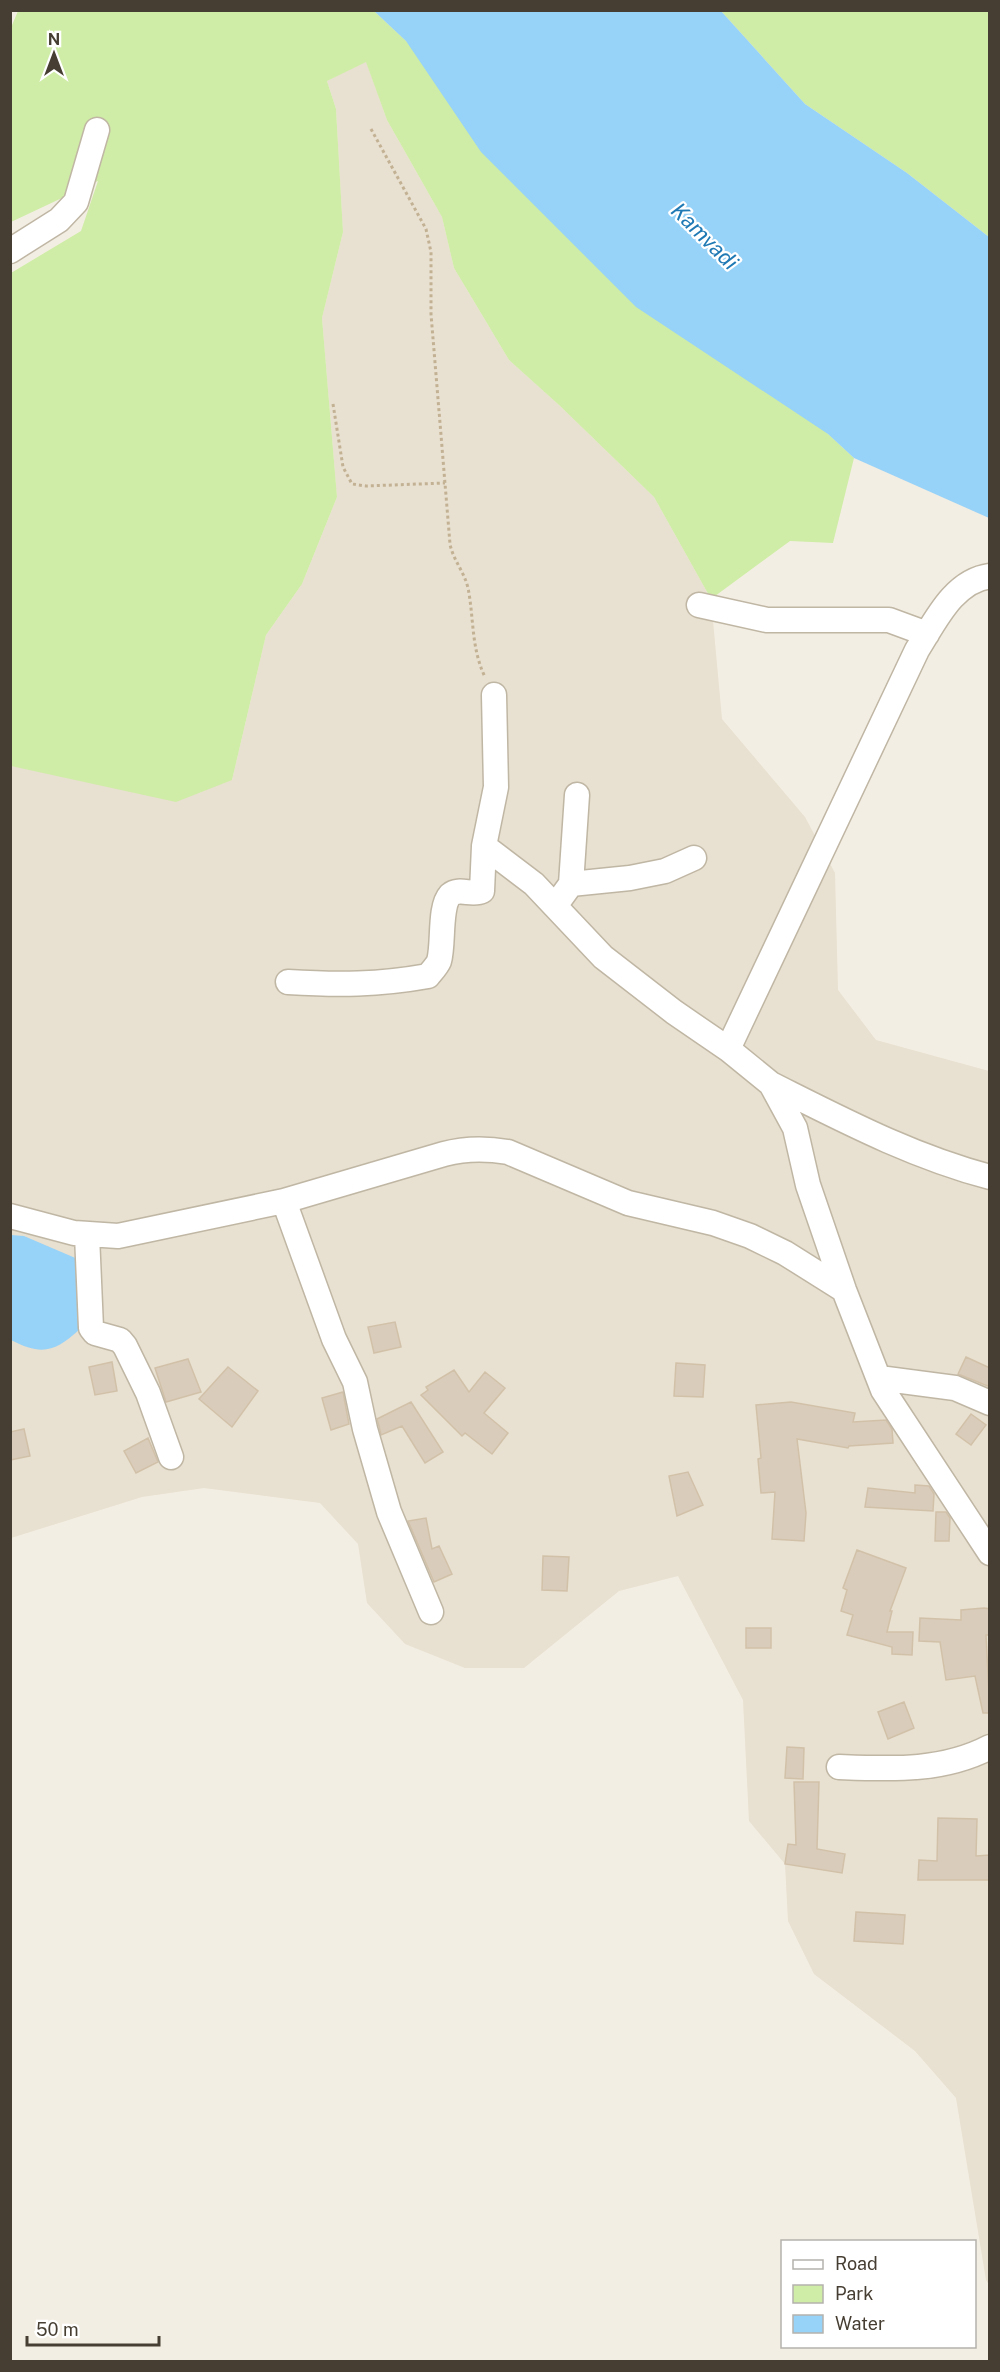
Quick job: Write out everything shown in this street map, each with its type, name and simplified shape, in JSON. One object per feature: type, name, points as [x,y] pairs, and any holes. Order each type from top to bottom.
[{"type":"street","points":[[10,251],[60,220],[75,202],[97,130]]},
{"type":"street","points":[[728,1049],[927,634],[954,594],[980,577],[990,576]]},
{"type":"street","points":[[699,605],[758,618],[889,620],[927,634]]},
{"type":"street","points":[[288,982],[356,986],[428,976],[439,961],[446,904],[450,895],[459,891],[477,893],[482,891],[484,846],[496,787],[494,695]]},
{"type":"street","points":[[555,906],[571,884],[578,795]]},
{"type":"street","points":[[484,846],[534,884],[603,957],[674,1012],[728,1049],[771,1084],[886,1142],[953,1167],[990,1177]]},
{"type":"street","points":[[571,884],[665,871],[694,858]]},
{"type":"street","points":[[771,1084],[795,1128],[808,1185],[844,1290],[879,1378],[890,1400],[990,1553]]},
{"type":"street","points":[[10,1216],[87,1235],[118,1236],[147,1232],[284,1201],[462,1149],[488,1149],[508,1152],[628,1203],[713,1223],[750,1236],[785,1253],[844,1290]]},
{"type":"street","points":[[284,1201],[334,1339],[355,1382],[365,1429],[389,1512],[431,1612]]},
{"type":"street","points":[[87,1235],[91,1328],[94,1334],[120,1340],[125,1346],[148,1393],[171,1457]]},
{"type":"street","points":[[879,1378],[955,1388],[990,1403]]},
{"type":"street","points":[[839,1767],[918,1769],[974,1755],[990,1747]]},
{"type":"path","points":[[371,129],[426,229],[429,240],[432,275],[431,314],[453,558],[464,574],[468,587],[478,662],[494,695]]},
{"type":"path","points":[[333,404],[343,467],[352,484],[366,486],[445,483]]},
{"type":"shaded area","points":[[366,61],[387,120],[442,217],[454,268],[509,360],[654,497],[711,599],[722,719],[805,817],[835,873],[838,990],[876,1040],[989,1071],[989,2285],[986,2280],[956,2098],[915,2051],[814,1974],[788,1921],[785,1864],[749,1821],[743,1700],[678,1576],[619,1591],[524,1668],[465,1668],[405,1644],[367,1603],[358,1544],[320,1503],[204,1488],[142,1497],[11,1538],[10,766],[232,780],[266,635],[302,584],[337,497],[322,318],[343,232],[336,109],[327,81]]},
{"type":"green space","points":[[18,11],[374,11],[854,458],[833,543],[790,541],[711,599],[654,497],[509,360],[454,268],[442,217],[387,120],[366,62],[327,81],[336,109],[343,232],[322,318],[337,497],[302,584],[266,635],[232,780],[176,802],[11,766],[11,273],[81,231],[98,181],[11,222],[10,30]]},
{"type":"green space","points":[[721,11],[989,11],[989,237],[907,173],[805,104]]},
{"type":"water","name":"Kamvadi","points":[[374,11],[721,11],[805,104],[907,173],[989,237],[989,518],[854,458],[828,434],[636,307],[481,152],[406,41]]},
{"type":"water","points":[[11,1235],[24,1236],[80,1260],[80,1329],[55,1347],[40,1350],[11,1340]]},
{"type":"building","points":[[395,1322],[401,1347],[374,1353],[368,1327]]},
{"type":"building","points":[[966,1357],[990,1368],[990,1387],[958,1374]]},
{"type":"building","points":[[188,1359],[201,1392],[166,1402],[155,1368]]},
{"type":"building","points":[[112,1362],[117,1391],[95,1395],[89,1367]]},
{"type":"building","points":[[676,1363],[705,1365],[703,1397],[674,1396]]},
{"type":"building","points":[[228,1367],[258,1391],[232,1427],[199,1399]]},
{"type":"building","points":[[454,1370],[469,1392],[485,1372],[505,1388],[484,1413],[508,1433],[492,1454],[465,1433],[462,1436],[421,1395],[428,1390],[426,1387]]},
{"type":"building","points":[[343,1392],[349,1424],[331,1430],[322,1398]]},
{"type":"building","points":[[411,1402],[443,1452],[425,1463],[402,1426],[381,1435],[377,1419]]},
{"type":"building","points":[[791,1402],[855,1413],[853,1422],[886,1420],[892,1429],[893,1443],[849,1446],[848,1448],[797,1439],[806,1513],[804,1541],[772,1539],[775,1492],[761,1493],[758,1459],[761,1458],[756,1405]]},
{"type":"building","points":[[971,1414],[986,1425],[971,1445],[956,1434]]},
{"type":"building","points":[[24,1429],[30,1456],[10,1460],[10,1432]]},
{"type":"building","points":[[148,1438],[158,1462],[136,1473],[124,1451]]},
{"type":"building","points":[[688,1472],[703,1505],[677,1516],[669,1476]]},
{"type":"building","points":[[915,1485],[929,1486],[934,1494],[933,1511],[865,1507],[868,1488],[915,1493]]},
{"type":"building","points":[[936,1512],[946,1512],[950,1518],[949,1541],[935,1541]]},
{"type":"building","points":[[426,1518],[432,1549],[439,1546],[452,1574],[434,1582],[408,1521]]},
{"type":"building","points":[[857,1550],[906,1568],[890,1611],[892,1611],[887,1632],[913,1632],[912,1655],[892,1654],[892,1647],[847,1635],[853,1615],[841,1611],[847,1590],[843,1588]]},
{"type":"building","points":[[543,1556],[569,1557],[567,1591],[542,1590]]},
{"type":"building","points":[[990,1609],[990,1635],[986,1635],[990,1713],[983,1713],[975,1676],[946,1680],[940,1642],[919,1641],[920,1618],[961,1620],[961,1610]]},
{"type":"building","points":[[746,1628],[771,1628],[771,1648],[746,1648]]},
{"type":"building","points":[[904,1702],[914,1728],[888,1739],[878,1712]]},
{"type":"building","points":[[787,1747],[804,1748],[803,1779],[785,1778]]},
{"type":"building","points":[[794,1782],[819,1782],[817,1849],[845,1854],[842,1873],[785,1864],[788,1844],[796,1845]]},
{"type":"building","points":[[938,1818],[977,1819],[976,1856],[990,1855],[990,1880],[918,1880],[919,1860],[937,1861]]},
{"type":"building","points":[[856,1912],[905,1915],[903,1944],[854,1941]]}]
